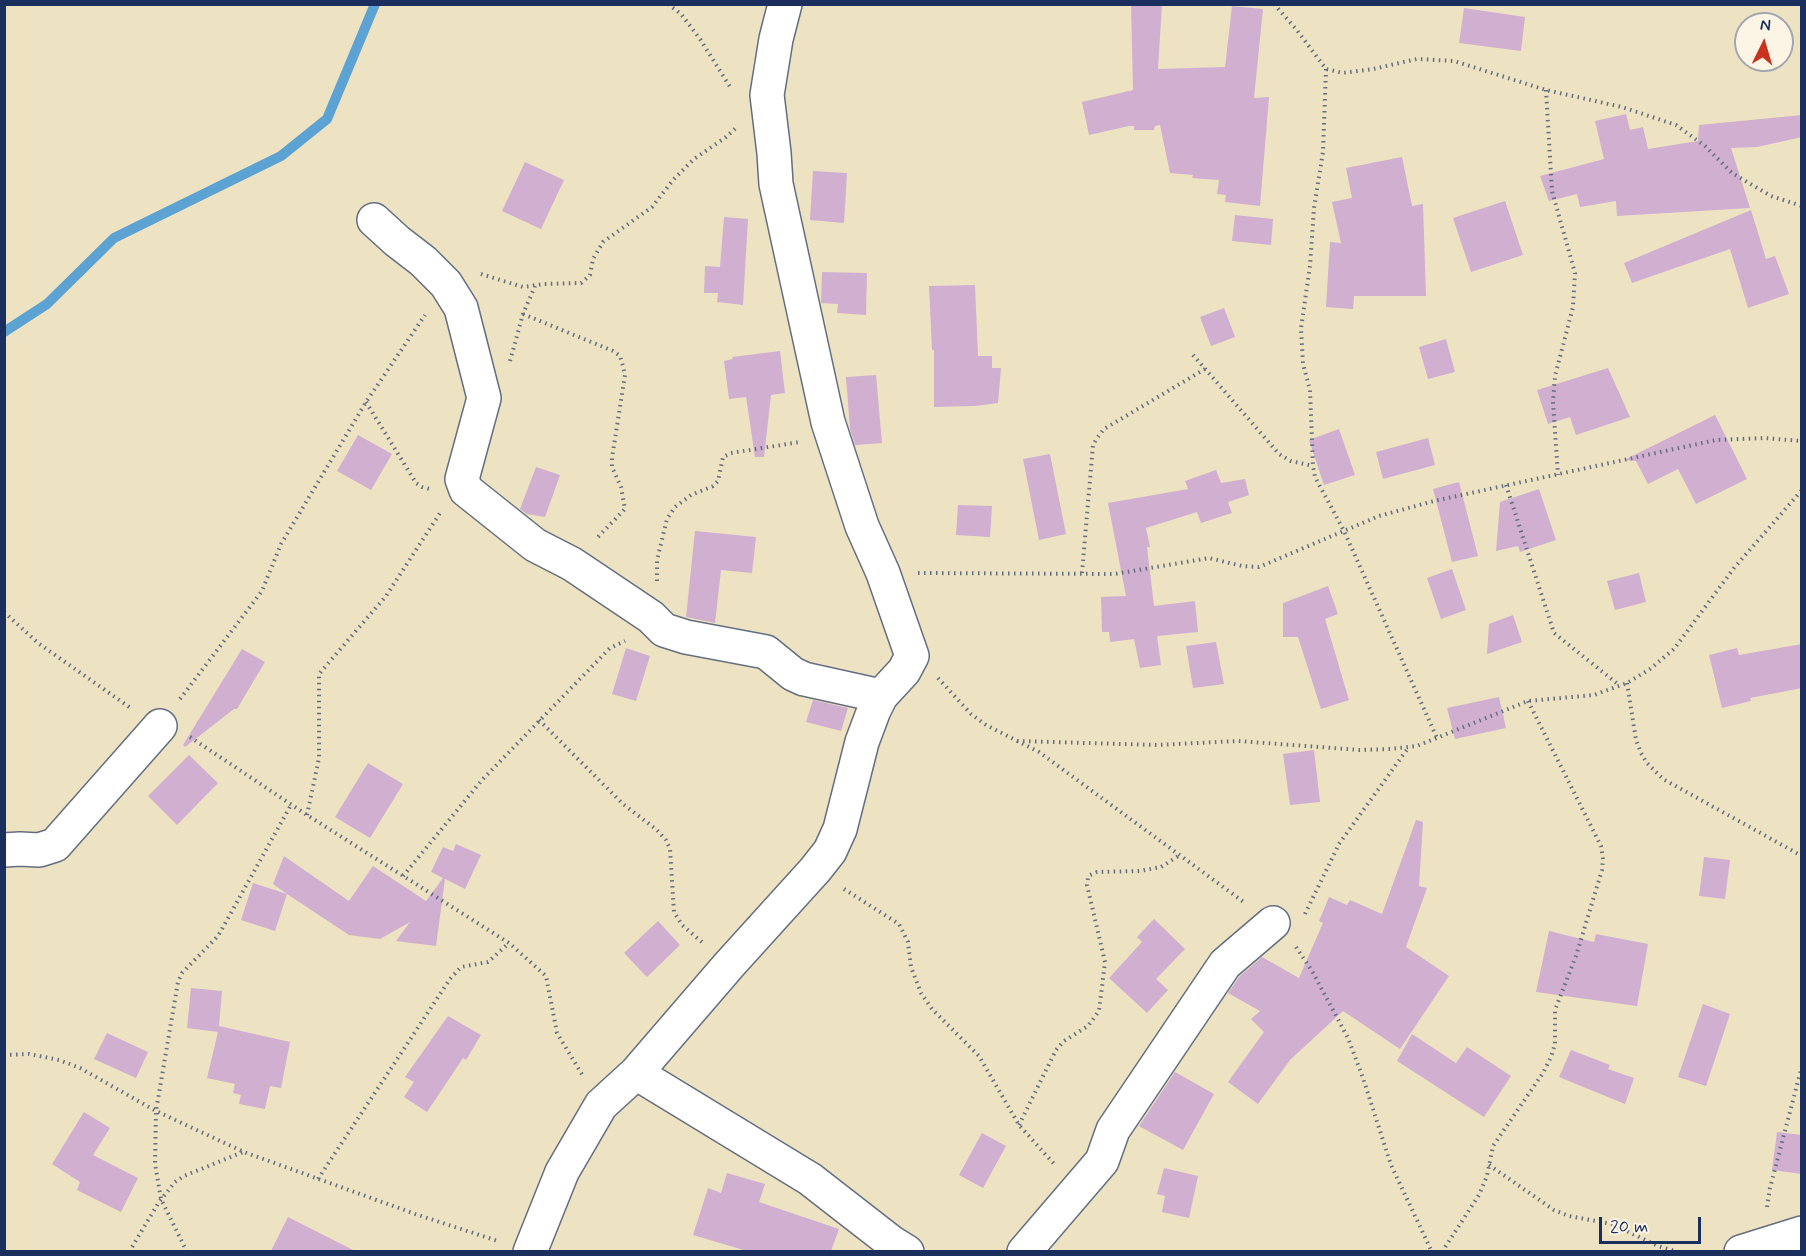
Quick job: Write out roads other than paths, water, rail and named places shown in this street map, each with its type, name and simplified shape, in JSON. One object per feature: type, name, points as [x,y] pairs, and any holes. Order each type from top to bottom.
[{"type":"street","points":[[531,1251],[562,1172],[601,1105],[636,1073],[830,851],[840,829],[862,742],[881,696],[904,671],[912,657],[883,573],[862,526],[833,436],[800,302],[776,184],[774,153],[760,120],[785,4]]},
{"type":"street","points":[[374,220],[423,261],[460,277],[461,308],[484,398],[462,479],[463,486],[481,504],[536,545],[572,564],[665,627],[686,637],[766,652],[793,674],[804,679],[881,696]]},
{"type":"street","points":[[4,850],[39,850],[55,845],[160,726]]},
{"type":"street","points":[[1024,1251],[1102,1161],[1113,1130],[1226,964],[1282,932]]},
{"type":"street","points":[[636,1073],[810,1179],[891,1242],[907,1251]]},
{"type":"street","points":[[1753,1248],[1802,1233]]},
{"type":"waterway","points":[[4,332],[47,304],[114,238],[281,156],[327,119],[375,4]]}]
